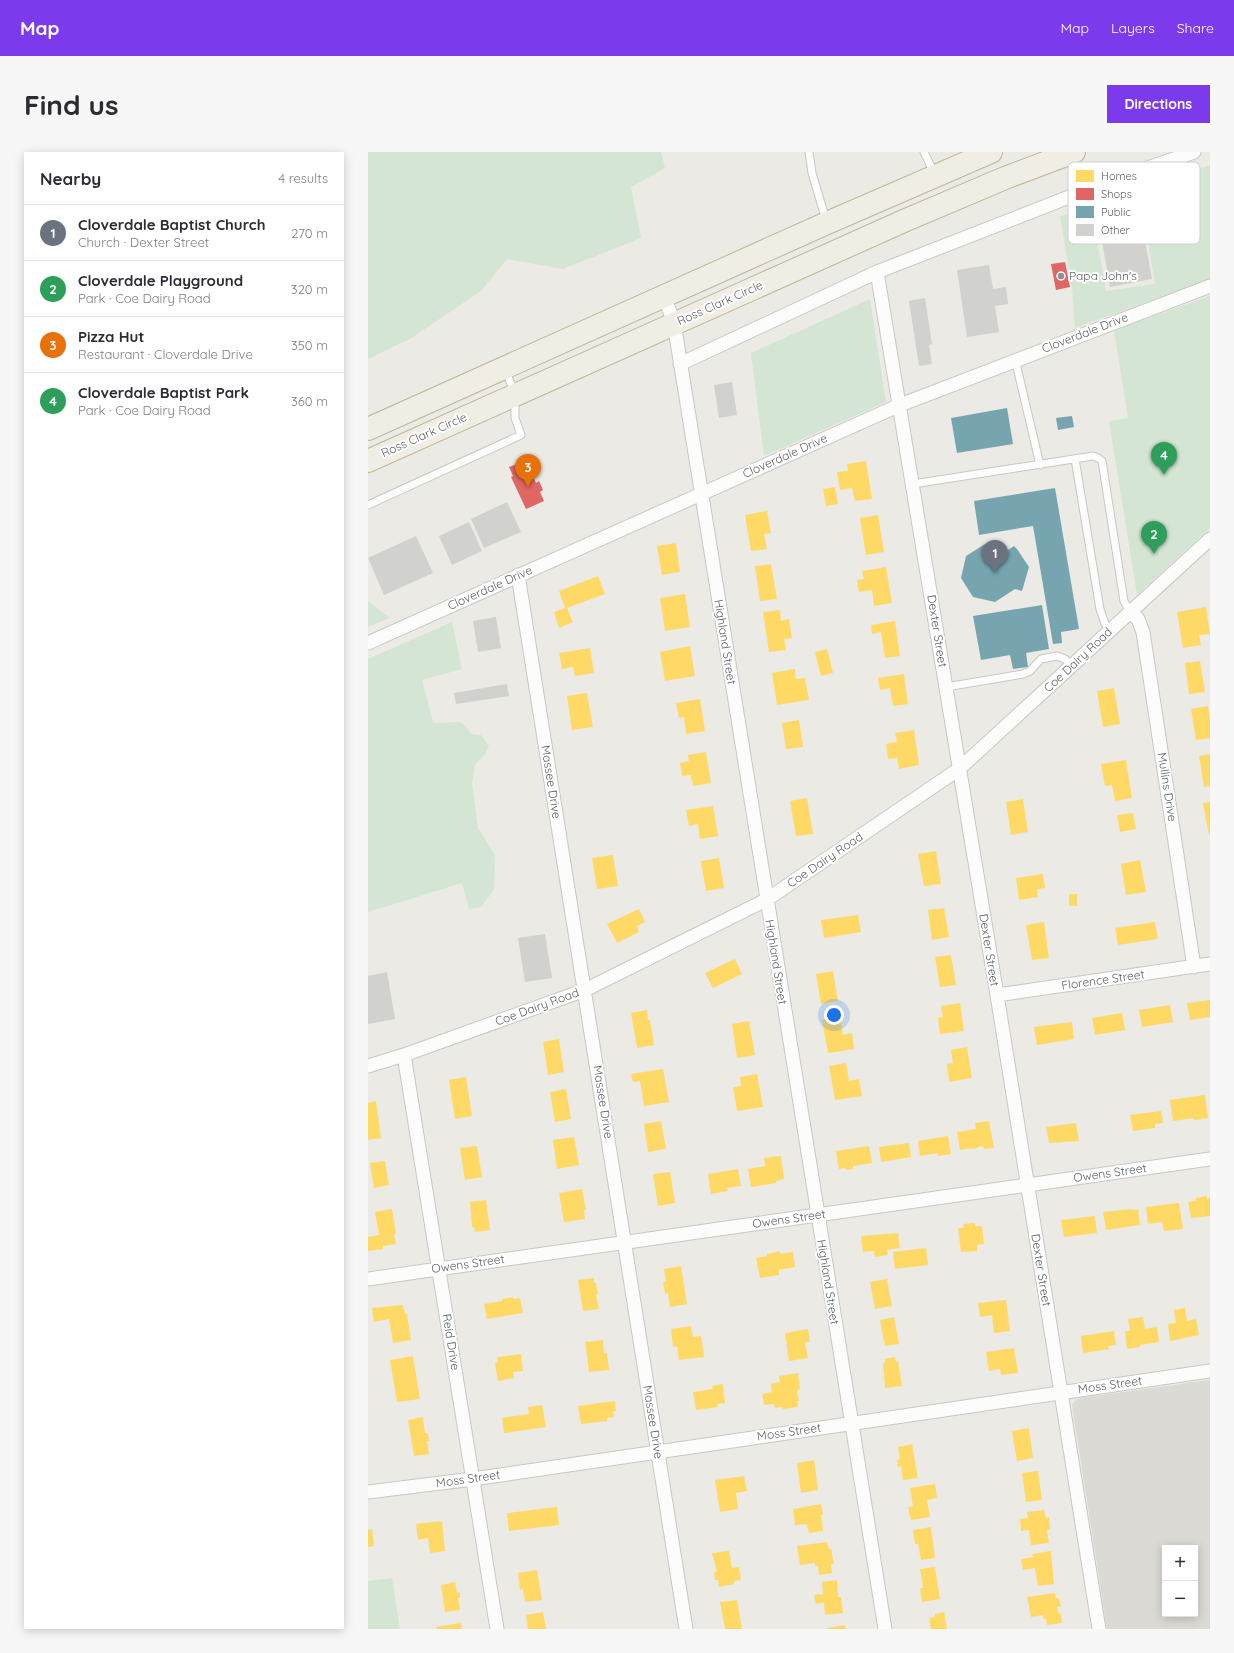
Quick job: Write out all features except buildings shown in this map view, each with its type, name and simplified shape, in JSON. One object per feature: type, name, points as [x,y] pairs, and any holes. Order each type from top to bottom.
[{"type":"highway","points":[[368,429],[827,222],[991,152]]},
{"type":"highway","name":"Ross Clark Circle","points":[[368,461],[837,250],[998,181],[1074,152]]},
{"type":"highway","points":[[827,222],[837,250]]},
{"type":"street","points":[[1165,162],[1194,152]]},
{"type":"street","points":[[680,364],[877,272],[1068,197]]},
{"type":"street","name":"Dexter Street","points":[[877,272],[997,995],[1099,1629]]},
{"type":"street","name":"Cloverdale Drive","points":[[368,643],[900,405],[1015,359],[1210,286]]},
{"type":"street","name":"Highland Street","points":[[664,296],[674,323],[766,900],[885,1629]]},
{"type":"street","name":"Coe Dairy Road","points":[[368,1066],[404,1055],[585,990],[766,900],[959,769],[1210,539]]},
{"type":"street","name":"Massee Drive","points":[[518,575],[686,1629]]},
{"type":"street","name":"Mullins Drive","points":[[1130,612],[1138,620],[1143,632],[1194,967]]},
{"type":"street","name":"Florence Street","points":[[997,995],[1210,964]]},
{"type":"street","name":"Reid Drive","points":[[404,1055],[474,1479],[497,1629]]},
{"type":"street","name":"Owens Street","points":[[368,1278],[1210,1159]]},
{"type":"street","name":"Moss Street","points":[[368,1492],[474,1479],[1210,1370]]},
{"type":"lane","points":[[809,152],[812,173],[827,222]]},
{"type":"lane","points":[[924,152],[935,175]]},
{"type":"lane","points":[[1015,359],[1040,465]]},
{"type":"lane","points":[[368,505],[522,435],[515,418],[515,394],[504,368]]},
{"type":"lane","points":[[913,484],[1093,456],[1098,458],[1102,462],[1124,601],[1130,612]]},
{"type":"lane","points":[[1075,459],[1100,609],[1105,624],[1111,630]]},
{"type":"lane","points":[[946,687],[1023,674],[1030,671],[1041,659],[1057,656],[1065,659],[1072,666]]},
{"type":"shaded area","points":[[1210,1380],[1210,1629],[1107,1629],[1072,1405],[1080,1398]]},
{"type":"green space","points":[[368,152],[661,152],[665,168],[631,187],[641,238],[563,269],[507,259],[481,291],[410,339],[368,359]]},
{"type":"green space","points":[[1210,165],[1210,279],[1075,328],[1072,287],[1060,216],[1068,214],[1068,244],[1098,244],[1106,291],[1155,284],[1148,244],[1200,244],[1200,169]]},
{"type":"green space","points":[[1210,296],[1210,528],[1137,595],[1109,421],[1128,418],[1114,330]]},
{"type":"green space","points":[[870,299],[886,402],[764,456],[751,353]]},
{"type":"green space","points":[[368,601],[390,618],[368,627]]},
{"type":"green space","points":[[452,622],[462,669],[422,680],[433,723],[461,722],[472,734],[481,735],[489,746],[485,754],[475,765],[472,783],[478,828],[495,855],[494,890],[481,907],[469,909],[462,883],[368,912],[368,659]]},
{"type":"green space","points":[[392,1578],[400,1629],[368,1629],[368,1581]]},
{"type":"place","name":"Papa John's","points":[[1061,276]]},
{"type":"place","name":"Cloverdale Baptist Park","points":[[1164,475]]},
{"type":"place","name":"Pizza Hut","points":[[528,487]]},
{"type":"place","name":"Cloverdale Playground","points":[[1154,554]]},
{"type":"place","name":"Cloverdale Baptist Church","points":[[995,573]]}]
